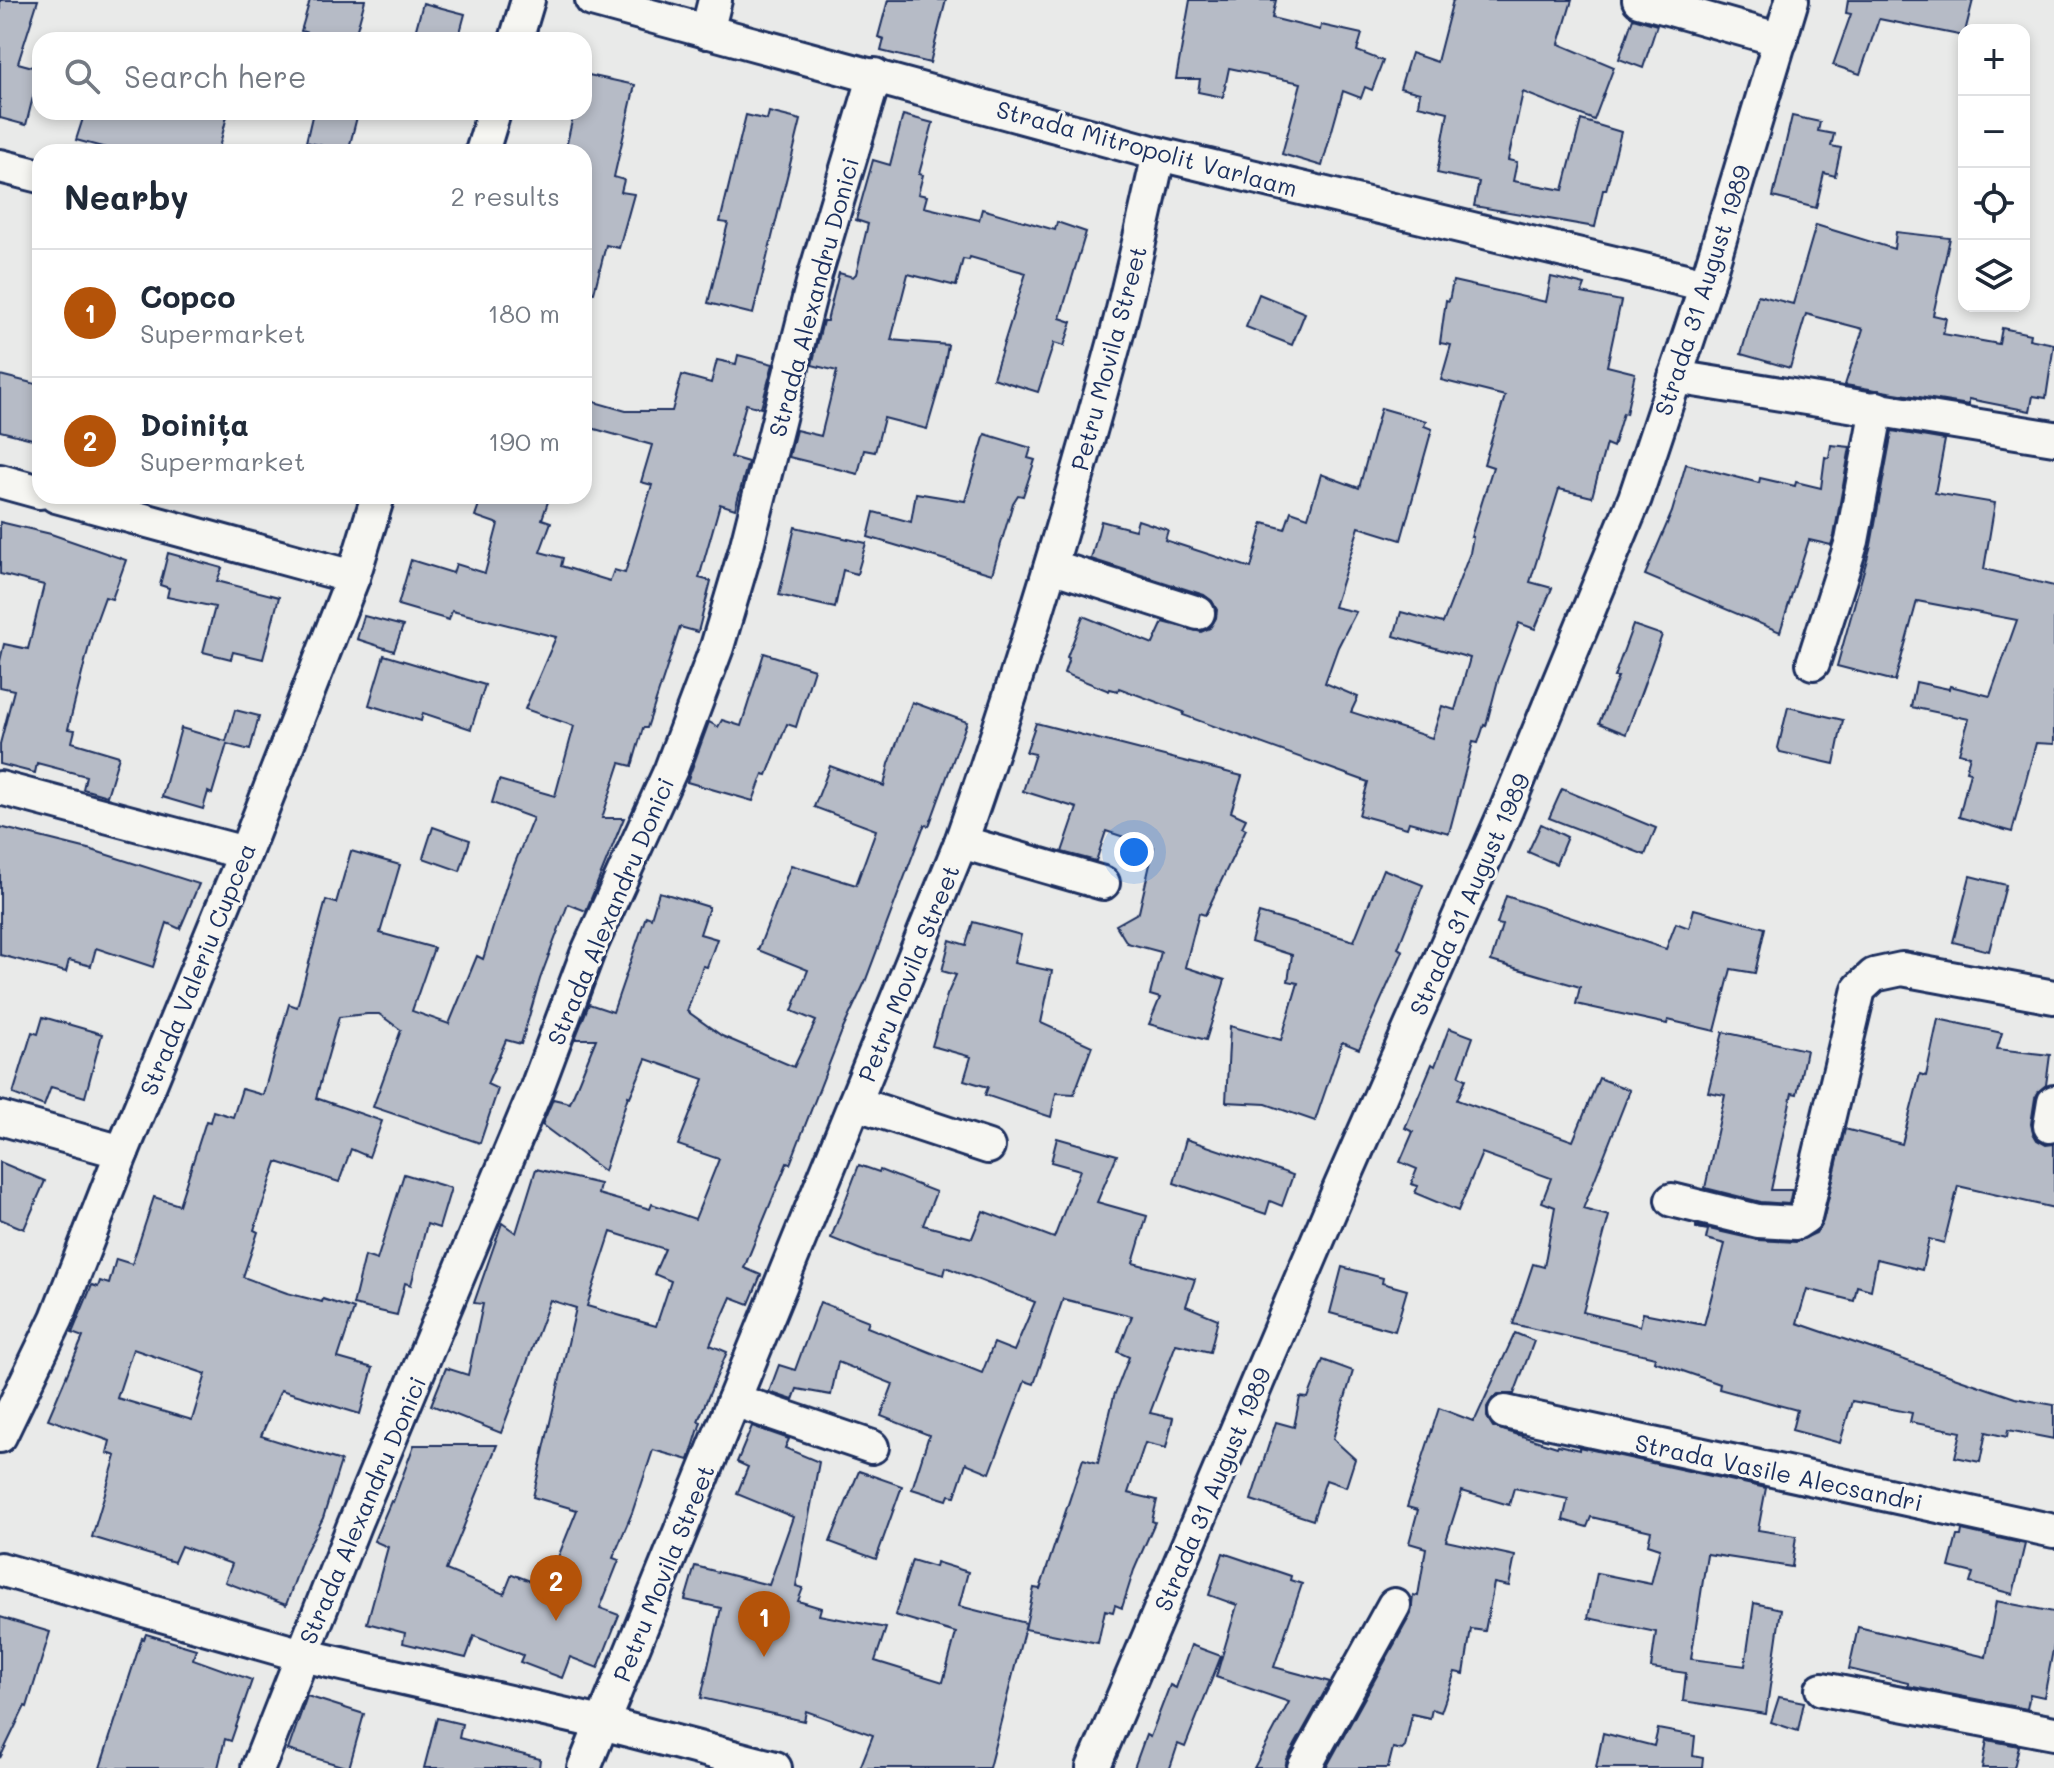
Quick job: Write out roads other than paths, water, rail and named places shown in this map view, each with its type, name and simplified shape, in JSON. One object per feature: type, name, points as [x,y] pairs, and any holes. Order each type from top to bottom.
[{"type":"street","points":[[518,32],[528,0]]},
{"type":"street","name":"Strada Mitropolit Varlaam","points":[[592,0],[1159,154],[1706,285]]},
{"type":"street","points":[[707,32],[715,0]]},
{"type":"street","points":[[1639,0],[1781,40]]},
{"type":"street","name":"Strada 31 August 1989","points":[[1093,1768],[1333,1205],[1519,780],[1635,498],[1706,285],[1792,0]]},
{"type":"street","name":"Strada Alexandru Donici","points":[[258,1768],[530,1105],[587,954],[671,769],[717,647],[746,549],[815,275],[875,75]]},
{"type":"street","points":[[484,144],[492,120]]},
{"type":"street","name":"Petru Movila Street","points":[[584,1768],[961,842],[1010,701],[1051,566],[1116,335],[1159,154]]},
{"type":"street","points":[[0,166],[32,174]]},
{"type":"street","points":[[1675,377],[2054,438]]},
{"type":"street","points":[[1813,663],[1852,541],[1877,408]]},
{"type":"street","points":[[0,481],[32,490]]},
{"type":"street","points":[[85,504],[353,577]]},
{"type":"street","name":"Strada Valeriu Cupcea","points":[[0,1436],[57,1318],[245,853],[353,577],[376,504]]},
{"type":"street","points":[[1051,566],[1198,613]]},
{"type":"street","points":[[0,788],[245,853]]},
{"type":"street","points":[[961,842],[1103,883]]},
{"type":"street","points":[[1672,1200],[1758,1221],[1796,1223],[1805,1217],[1859,989],[1874,975],[1902,969],[2054,997]]},
{"type":"street","points":[[855,1103],[988,1147]]},
{"type":"street","points":[[0,1118],[122,1152]]},
{"type":"street","points":[[734,1400],[872,1447]]},
{"type":"street","name":"Strada Vasile Alecsandri","points":[[1505,1412],[2054,1531]]},
{"type":"street","points":[[0,1569],[302,1655],[602,1723],[775,1768]]},
{"type":"street","points":[[1304,1768],[1394,1605]]},
{"type":"street","points":[[1822,1689],[2054,1733]]},
{"type":"place","name":"Doinița","points":[[556,1621]]},
{"type":"place","name":"Copco","points":[[764,1657]]}]
